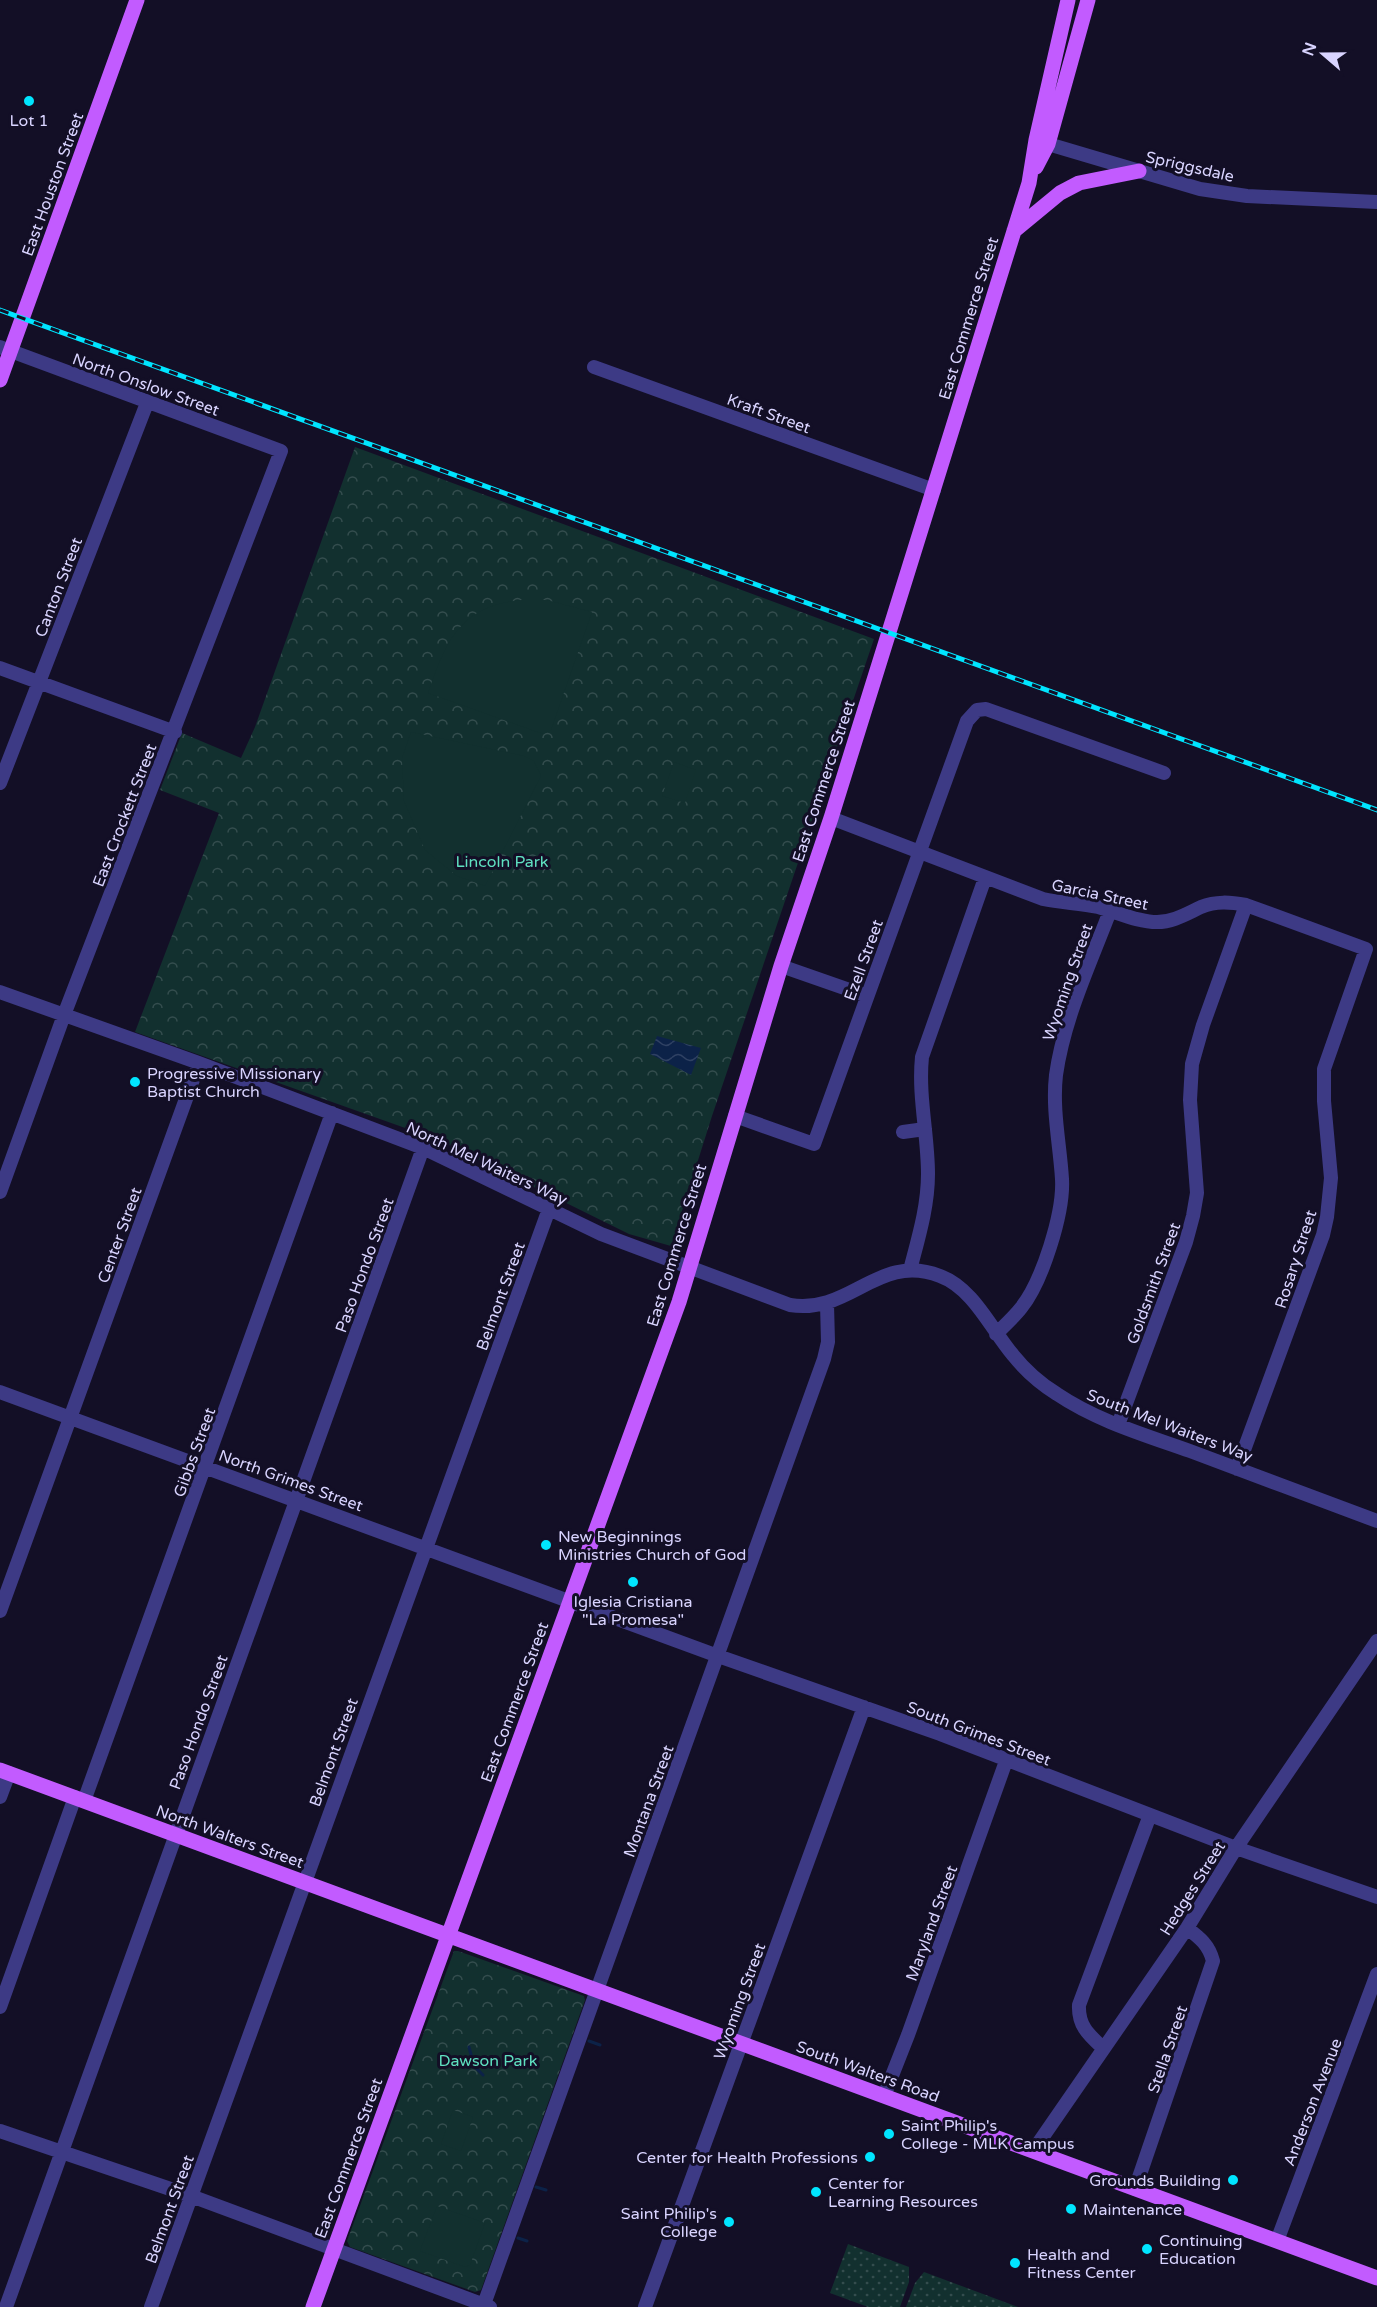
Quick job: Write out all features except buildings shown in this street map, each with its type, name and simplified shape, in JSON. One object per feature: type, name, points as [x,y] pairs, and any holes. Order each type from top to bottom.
[{"type":"main road","name":"East Houston Street","points":[[0,380],[6,349],[137,0]]},
{"type":"main road","points":[[1057,0],[1063,25]]},
{"type":"main road","name":"East Commerce Street","points":[[1042,142],[1068,0]]},
{"type":"main road","name":"East Commerce Street","points":[[313,2307],[675,1312],[781,966],[831,818],[1088,0]]},
{"type":"main road","points":[[1014,231],[1060,193],[1079,183],[1139,171]]},
{"type":"main road","name":"North Walters Street","points":[[4,1771],[448,1935]]},
{"type":"main road","name":"South Walters Road","points":[[448,1935],[1377,2278]]},
{"type":"street","name":"Spriggsdale","points":[[1042,142],[1200,189],[1226,194],[1377,202]]},
{"type":"street","name":"North Onslow Street","points":[[6,349],[281,451]]},
{"type":"street","name":"Kraft Street","points":[[594,367],[934,490]]},
{"type":"street","name":"Canton Street","points":[[0,783],[147,403]]},
{"type":"street","name":"East Crockett Street","points":[[0,1192],[64,1015],[175,732],[281,451]]},
{"type":"street","points":[[0,668],[175,732]]},
{"type":"street","name":"Ezell Street","points":[[735,1116],[814,1144],[967,721],[977,710],[986,709],[1164,773]]},
{"type":"street","name":"Garcia Street","points":[[831,818],[1043,899],[1156,922],[1177,919],[1212,903],[1246,905],[1366,949]]},
{"type":"street","points":[[910,1270],[925,1207],[928,1176],[921,1081],[922,1057],[985,878]]},
{"type":"street","name":"Goldsmith Street","points":[[1118,1425],[1186,1242],[1193,1216],[1197,1176],[1190,1100],[1192,1064],[1203,1025],[1246,905]]},
{"type":"street","name":"Wyoming Street","points":[[996,1334],[1021,1308],[1030,1294],[1060,1213],[1062,1181],[1055,1109],[1056,1077],[1066,1028],[1110,911]]},
{"type":"street","name":"Rosary Street","points":[[1237,1469],[1323,1235],[1330,1178],[1324,1069],[1366,949]]},
{"type":"street","points":[[781,966],[867,996]]},
{"type":"street","name":"North Mel Waiters Way","points":[[0,992],[199,1063],[423,1148],[601,1234],[689,1268]]},
{"type":"street","name":"Center Street","points":[[0,1611],[199,1063]]},
{"type":"street","name":"Gibbs Street","points":[[0,2007],[206,1467],[332,1113]]},
{"type":"street","points":[[903,1132],[925,1129]]},
{"type":"street","name":"Paso Hondo Street","points":[[6,2307],[423,1148]]},
{"type":"street","name":"Belmont Street","points":[[151,2307],[549,1209]]},
{"type":"street","name":"South Mel Waiters Way","points":[[689,1268],[804,1308],[827,1304],[878,1278],[910,1270],[940,1276],[957,1286],[973,1302],[1014,1358],[1056,1394],[1084,1410],[1118,1425],[1377,1521]]},
{"type":"street","name":"Montana Street","points":[[486,2306],[824,1359],[828,1341],[827,1304]]},
{"type":"street","name":"North Grimes Street","points":[[0,1392],[296,1499],[569,1602]]},
{"type":"street","name":"South Grimes Street","points":[[569,1602],[864,1707],[1236,1848],[1377,1898]]},
{"type":"street","name":"Hedges Street","points":[[1033,2151],[1187,1928],[1236,1848],[1377,1641]]},
{"type":"street","name":"Wyoming Street","points":[[645,2307],[864,1707]]},
{"type":"street","name":"Maryland Street","points":[[884,2096],[908,2036],[1006,1761]]},
{"type":"street","points":[[0,1797],[4,1771]]},
{"type":"street","points":[[1103,2048],[1084,2028],[1079,2006],[1150,1815]]},
{"type":"street","name":"Stella Street","points":[[1135,2188],[1213,1961],[1202,1939],[1187,1928]]},
{"type":"street","name":"Anderson Avenue","points":[[1277,2241],[1377,1974]]},
{"type":"street","points":[[0,2132],[191,2196],[486,2306]]},
{"type":"green space","name":"Lincoln Park","points":[[355,447],[874,639],[712,1116],[671,1246],[629,1234],[439,1140],[135,1032],[219,813],[160,790],[182,733],[241,758],[255,727]]},
{"type":"green space","points":[[522,600],[547,600],[592,612],[551,730],[543,734],[428,693],[449,642],[458,629],[470,618],[484,610]]},
{"type":"green space","points":[[411,732],[524,756],[534,761],[541,776],[485,886],[457,876],[425,850],[404,801],[402,758]]},
{"type":"green space","points":[[674,762],[696,770],[685,803],[662,796]]},
{"type":"green space","name":"Dawson Park","points":[[454,1951],[584,1996],[585,2000],[481,2290],[475,2292],[350,2247],[347,2241]]},
{"type":"green space","points":[[453,2110],[473,2117],[461,2151],[441,2144]]},
{"type":"green space","points":[[437,2206],[485,2223],[470,2265],[465,2267],[420,2251]]},
{"type":"green space","points":[[848,2244],[909,2267],[909,2282],[900,2307],[868,2307],[830,2293]]},
{"type":"green space","points":[[924,2272],[1018,2307],[906,2307],[915,2283]]},
{"type":"water","points":[[657,1036],[701,1048],[691,1075],[650,1054]]},
{"type":"waterway","points":[[589,2041],[600,2045]]},
{"type":"waterway","points":[[469,2047],[474,2066],[483,2075]]},
{"type":"waterway","points":[[536,2187],[546,2190]]},
{"type":"waterway","points":[[518,2238],[527,2241]]},
{"type":"railway","points":[[0,310],[1377,810]]},
{"type":"place","name":"Lot 1","points":[[29,101]]},
{"type":"place","name":"Progressive Missionary Baptist Church","points":[[135,1082]]},
{"type":"place","name":"New Beginnings Ministries Church of God","points":[[546,1545]]},
{"type":"place","name":"Iglesia Cristiana \"La Promesa\"","points":[[633,1582]]},
{"type":"place","name":"Saint Philip's College - MLK Campus","points":[[889,2134]]},
{"type":"place","name":"Center for Health Professions","points":[[870,2157]]},
{"type":"place","name":"Grounds Building","points":[[1233,2180]]},
{"type":"place","name":"Center for Learning Resources","points":[[816,2192]]},
{"type":"place","name":"Maintenance","points":[[1071,2209]]},
{"type":"place","name":"Saint Philip's College","points":[[729,2222]]},
{"type":"place","name":"Continuing Education","points":[[1147,2249]]},
{"type":"place","name":"Health and Fitness Center","points":[[1015,2263]]}]
